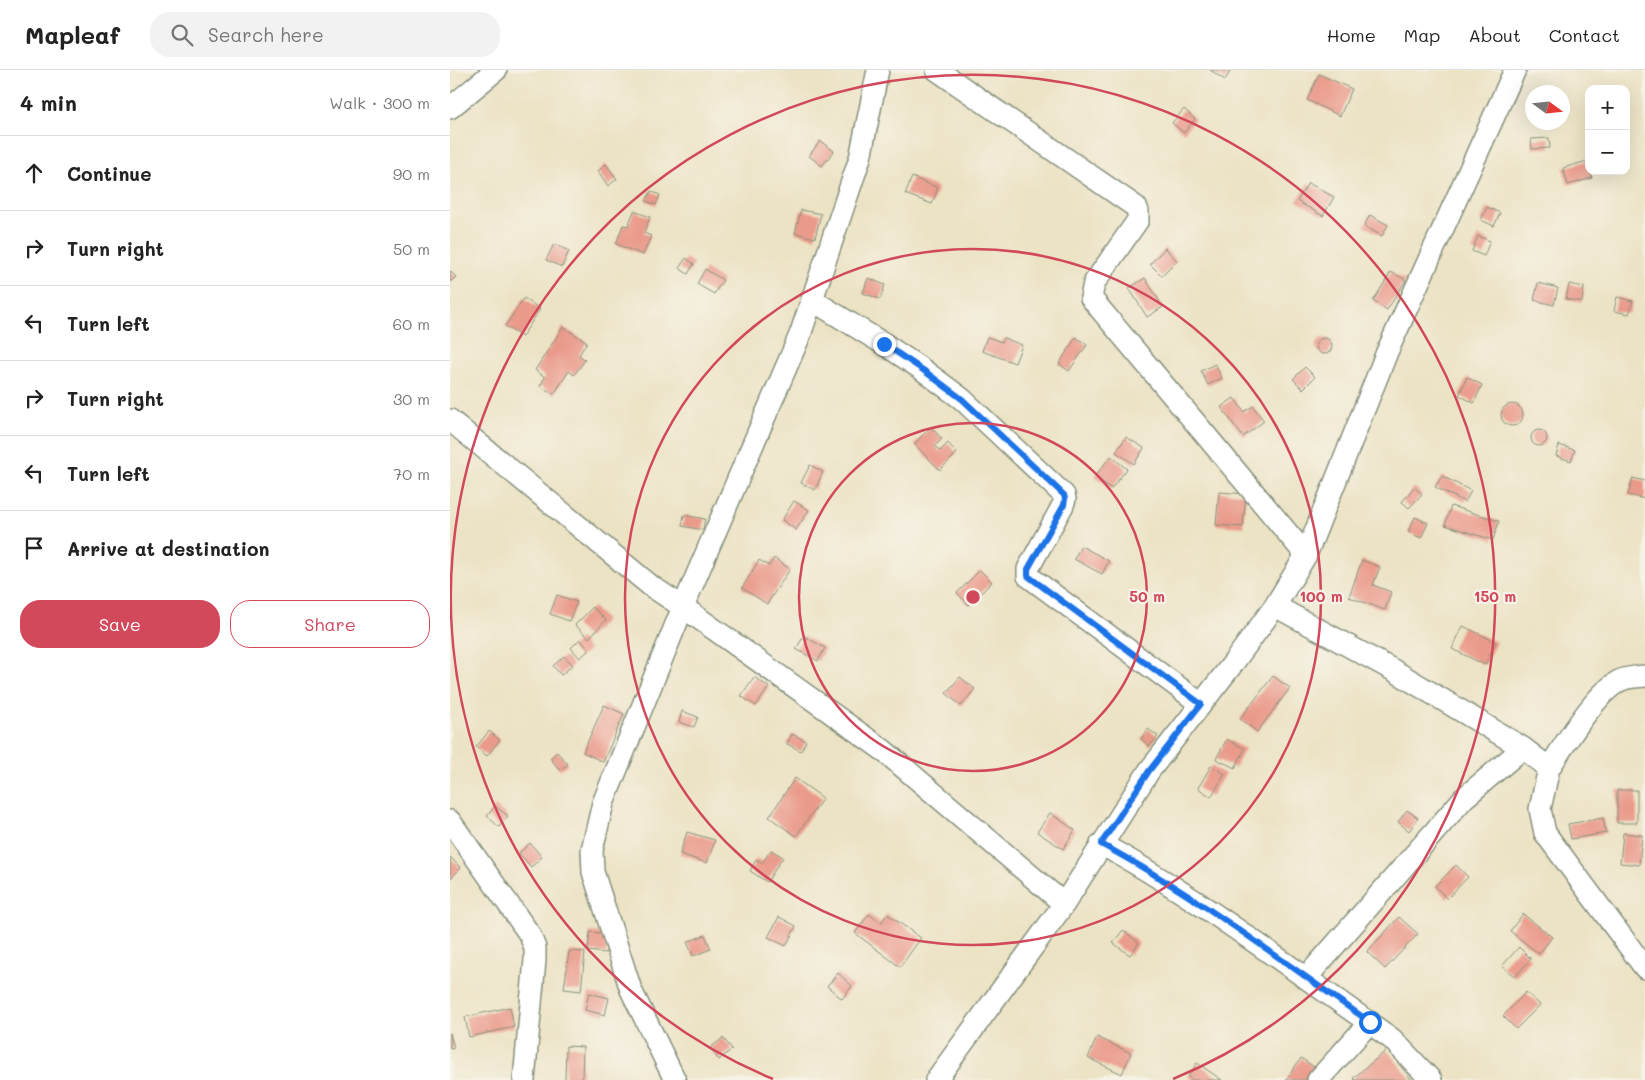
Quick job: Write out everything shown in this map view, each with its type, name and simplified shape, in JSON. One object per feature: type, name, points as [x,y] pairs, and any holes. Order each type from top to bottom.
[{"type":"street","points":[[676,1080],[631,990],[593,872],[592,850],[603,803],[683,606],[800,335],[860,158],[878,70]]},
{"type":"street","points":[[937,70],[1136,207],[1138,220],[1094,283],[1091,298],[1306,555]]},
{"type":"street","points":[[936,1080],[1064,904],[1149,771],[1232,666],[1274,606],[1306,555],[1387,352],[1516,70]]},
{"type":"street","points":[[450,108],[493,71]]},
{"type":"street","points":[[812,300],[884,344],[962,399],[1064,495],[1064,505],[1028,569],[1028,576],[1201,704]]},
{"type":"street","points":[[450,420],[651,586],[683,606],[883,750],[1064,904]]},
{"type":"street","points":[[1274,606],[1393,670],[1523,748],[1549,768]]},
{"type":"street","points":[[1645,676],[1621,680],[1607,688],[1598,699],[1549,768],[1540,809],[1545,833],[1645,968]]},
{"type":"street","points":[[1306,978],[1464,798],[1523,748]]},
{"type":"street","points":[[450,821],[530,936],[534,948],[535,960],[524,1080]]},
{"type":"street","points":[[1101,844],[1204,906],[1370,1022],[1392,1038],[1431,1080]]},
{"type":"street","points":[[1318,1080],[1370,1022]]},
{"type":"building","points":[[1210,70],[1231,70],[1225,80]]},
{"type":"building","points":[[1319,74],[1352,89],[1340,116],[1307,100]]},
{"type":"building","points":[[1184,109],[1195,119],[1184,133],[1172,123]]},
{"type":"building","points":[[1549,138],[1550,148],[1532,149],[1531,139]]},
{"type":"building","points":[[820,141],[834,151],[822,166],[809,156]]},
{"type":"building","points":[[1585,162],[1585,175],[1591,175],[1592,178],[1568,185],[1563,168]]},
{"type":"building","points":[[606,164],[617,179],[608,186],[598,171]]},
{"type":"building","points":[[912,177],[938,188],[932,204],[905,194]]},
{"type":"building","points":[[1308,183],[1334,197],[1323,216],[1297,201]]},
{"type":"building","points":[[651,191],[660,195],[656,205],[646,201]]},
{"type":"building","points":[[1487,207],[1500,213],[1494,226],[1481,220]]},
{"type":"building","points":[[801,210],[821,214],[815,238],[795,233]]},
{"type":"building","points":[[634,211],[650,217],[644,233],[651,236],[643,255],[616,244],[623,225],[628,226]]},
{"type":"building","points":[[1370,215],[1388,225],[1382,236],[1364,226]]},
{"type":"building","points":[[1478,236],[1490,241],[1484,256],[1472,251]]},
{"type":"building","points":[[554,244],[569,251],[562,267],[546,260]]},
{"type":"building","points":[[1165,248],[1177,261],[1162,276],[1150,264]]},
{"type":"building","points":[[686,258],[694,264],[688,274],[679,268]]},
{"type":"building","points":[[705,269],[723,280],[714,294],[697,284]]},
{"type":"building","points":[[450,271],[456,277],[450,282]]},
{"type":"building","points":[[1391,272],[1406,280],[1387,310],[1373,301]]},
{"type":"building","points":[[868,278],[885,285],[880,299],[863,293]]},
{"type":"building","points":[[1145,278],[1163,307],[1147,317],[1129,288]]},
{"type":"building","points":[[1538,283],[1558,288],[1554,305],[1534,300]]},
{"type":"building","points":[[1569,284],[1584,287],[1582,302],[1566,299]]},
{"type":"building","points":[[1617,297],[1633,301],[1629,314],[1614,311]]},
{"type":"building","points":[[524,298],[540,309],[522,337],[505,326]]},
{"type":"building","points":[[563,327],[587,342],[579,355],[585,360],[574,375],[569,371],[554,394],[540,386],[545,377],[535,370]]},
{"type":"building","points":[[987,337],[1002,342],[1004,338],[1022,345],[1015,363],[982,351]]},
{"type":"building","points":[[1076,337],[1087,345],[1069,371],[1059,364]]},
{"type":"building","points":[[1324,338],[1332,346],[1324,354],[1316,346]]},
{"type":"building","points":[[1215,364],[1222,378],[1208,385],[1201,371]]},
{"type":"building","points":[[1305,367],[1315,377],[1303,389],[1293,379]]},
{"type":"building","points":[[1467,377],[1482,385],[1474,403],[1459,395]]},
{"type":"building","points":[[1234,398],[1244,412],[1253,406],[1264,421],[1243,437],[1221,407]]},
{"type":"building","points":[[1512,404],[1522,411],[1523,415],[1516,425],[1512,426],[1502,419],[1501,415],[1508,405]]},
{"type":"building","points":[[931,427],[942,439],[935,446],[940,451],[948,443],[957,453],[940,470],[914,444]]},
{"type":"building","points":[[1539,430],[1545,432],[1547,438],[1545,444],[1539,446],[1533,444],[1531,438],[1533,432]]},
{"type":"building","points":[[1126,437],[1144,448],[1134,464],[1116,452]]},
{"type":"building","points":[[1559,445],[1575,450],[1571,461],[1556,456]]},
{"type":"building","points":[[1111,456],[1127,469],[1111,489],[1095,476]]},
{"type":"building","points":[[810,465],[823,472],[815,490],[801,483]]},
{"type":"building","points":[[1442,476],[1471,491],[1465,502],[1435,487]]},
{"type":"building","points":[[1633,478],[1645,481],[1645,499],[1628,495]]},
{"type":"building","points":[[1414,487],[1422,494],[1409,508],[1402,502]]},
{"type":"building","points":[[1219,492],[1246,494],[1243,527],[1216,525]]},
{"type":"building","points":[[794,501],[809,510],[796,530],[782,520]]},
{"type":"building","points":[[1451,506],[1499,521],[1493,540],[1445,525]]},
{"type":"building","points":[[684,515],[705,519],[703,530],[682,526]]},
{"type":"building","points":[[1415,517],[1428,523],[1421,538],[1408,532]]},
{"type":"building","points":[[1081,546],[1109,561],[1102,574],[1074,559]]},
{"type":"building","points":[[774,558],[790,569],[767,604],[742,588],[759,560],[769,566]]},
{"type":"building","points":[[1362,560],[1380,567],[1373,585],[1391,592],[1385,610],[1349,597]]},
{"type":"building","points":[[980,570],[992,582],[969,605],[957,593]]},
{"type":"building","points":[[557,595],[577,602],[569,621],[550,614]]},
{"type":"building","points":[[593,607],[606,620],[589,638],[575,625]]},
{"type":"building","points":[[1463,626],[1496,642],[1485,665],[1452,649]]},
{"type":"building","points":[[804,636],[825,648],[818,661],[796,649]]},
{"type":"building","points":[[580,639],[589,650],[580,658],[571,648]]},
{"type":"building","points":[[564,656],[573,665],[561,675],[553,666]]},
{"type":"building","points":[[1273,676],[1290,688],[1257,732],[1240,719]]},
{"type":"building","points":[[754,677],[769,687],[756,706],[741,696]]},
{"type":"building","points":[[960,677],[975,689],[961,706],[946,693]]},
{"type":"building","points":[[604,705],[624,714],[603,762],[583,752]]},
{"type":"building","points":[[682,711],[698,717],[694,727],[679,722]]},
{"type":"building","points":[[1148,729],[1158,736],[1150,746],[1141,739]]},
{"type":"building","points":[[489,731],[500,740],[487,756],[476,747]]},
{"type":"building","points":[[792,734],[806,741],[801,751],[787,744]]},
{"type":"building","points":[[1227,739],[1245,749],[1235,768],[1216,759]]},
{"type":"building","points":[[557,752],[568,764],[560,770],[550,758]]},
{"type":"building","points":[[1211,766],[1225,774],[1211,797],[1198,788]]},
{"type":"building","points":[[795,778],[823,798],[796,836],[769,817]]},
{"type":"building","points":[[1617,790],[1637,790],[1637,823],[1617,823]]},
{"type":"building","points":[[495,806],[508,816],[499,827],[487,816]]},
{"type":"building","points":[[1407,810],[1418,818],[1409,831],[1398,822]]},
{"type":"building","points":[[1050,813],[1075,830],[1063,849],[1037,832]]},
{"type":"building","points":[[1603,818],[1606,833],[1571,839],[1568,824]]},
{"type":"building","points":[[687,832],[715,840],[707,863],[680,854]]},
{"type":"building","points":[[1623,833],[1642,835],[1639,865],[1620,863]]},
{"type":"building","points":[[530,843],[542,857],[531,867],[519,853]]},
{"type":"building","points":[[771,850],[783,857],[767,882],[750,871],[756,859],[762,863]]},
{"type":"building","points":[[450,857],[461,868],[450,879]]},
{"type":"building","points":[[1456,865],[1468,877],[1447,899],[1435,886]]},
{"type":"building","points":[[869,914],[881,923],[887,914],[921,938],[900,967],[855,933]]},
{"type":"building","points":[[1523,914],[1552,937],[1539,954],[1510,931]]},
{"type":"building","points":[[779,917],[796,926],[786,946],[768,937]]},
{"type":"building","points":[[1399,917],[1418,934],[1385,969],[1367,952]]},
{"type":"building","points":[[1123,930],[1139,943],[1130,955],[1113,943]]},
{"type":"building","points":[[590,932],[608,934],[606,953],[588,951]]},
{"type":"building","points":[[705,935],[711,949],[693,956],[687,942]]},
{"type":"building","points":[[1519,947],[1531,959],[1515,977],[1502,966]]},
{"type":"building","points":[[569,951],[585,952],[581,991],[564,989]]},
{"type":"building","points":[[838,973],[852,986],[842,999],[827,986]]},
{"type":"building","points":[[1526,992],[1540,1005],[1516,1029],[1503,1016]]},
{"type":"building","points":[[589,993],[609,998],[605,1015],[585,1010]]},
{"type":"building","points":[[510,1007],[514,1027],[469,1037],[465,1017]]},
{"type":"building","points":[[450,1033],[454,1048],[450,1049]]},
{"type":"building","points":[[1097,1037],[1131,1053],[1122,1074],[1088,1058]]},
{"type":"building","points":[[723,1038],[732,1049],[719,1060],[710,1048]]},
{"type":"building","points":[[566,1046],[583,1047],[582,1080],[565,1080]]},
{"type":"building","points":[[1387,1050],[1412,1080],[1355,1080],[1353,1078]]},
{"type":"building","points":[[1301,1058],[1317,1069],[1310,1080],[1286,1080]]},
{"type":"building","points":[[1197,1063],[1222,1080],[1192,1080],[1188,1077]]},
{"type":"route","points":[[884,344],[962,399],[1064,495],[1064,505],[1028,569],[1028,576],[1201,704],[1149,771],[1101,844],[1204,906],[1370,1022]]}]
